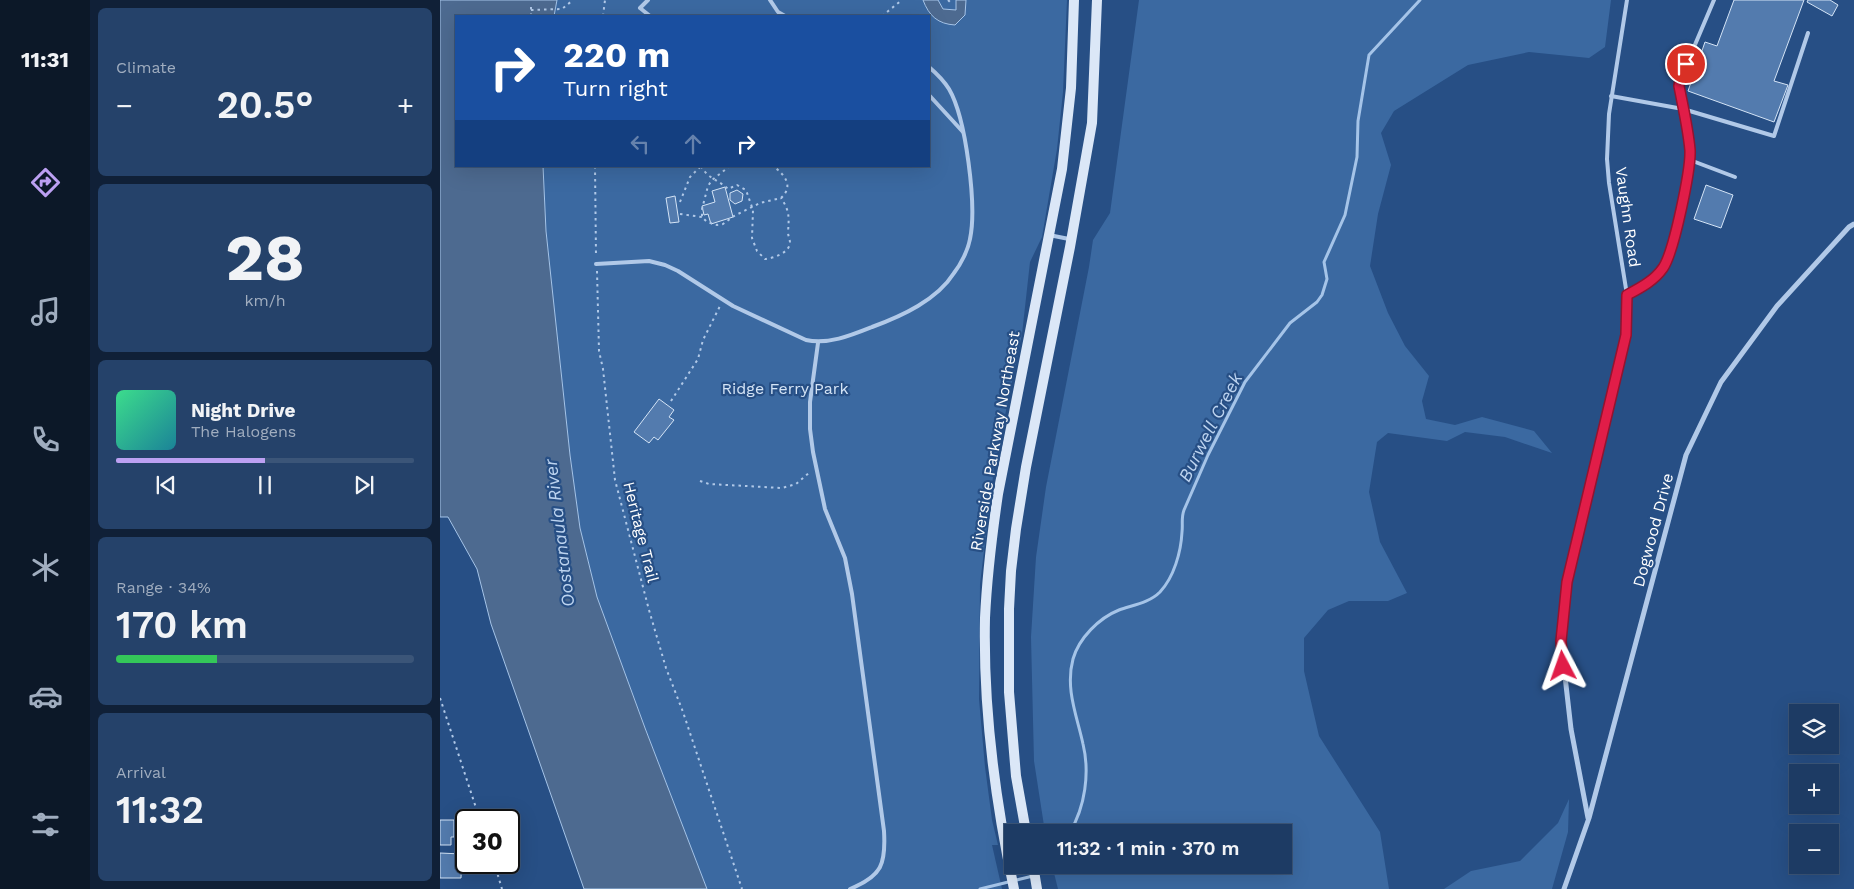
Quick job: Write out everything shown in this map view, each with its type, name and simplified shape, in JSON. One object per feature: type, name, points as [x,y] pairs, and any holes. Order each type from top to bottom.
[{"type":"main road","name":"Riverside Parkway Northeast","points":[[1014,889],[997,800],[989,733],[985,618],[992,536],[1000,484],[1049,235],[1067,132],[1071,88],[1074,0]]},
{"type":"main road","points":[[1025,824],[1016,776],[1009,692],[1009,609],[1012,571],[1016,529],[1026,467],[1072,240],[1092,123],[1097,0]]},
{"type":"main road","points":[[1035,874],[1038,889]]},
{"type":"street","name":"Dogwood Drive","points":[[1564,889],[1589,818],[1686,455],[1721,382],[1777,306],[1849,227],[1854,224]]},
{"type":"street","name":"Vaughn Road","points":[[1589,818],[1571,729],[1561,641],[1567,582],[1594,464]]},
{"type":"lane","points":[[648,0],[640,8],[649,15]]},
{"type":"lane","points":[[770,0],[778,12],[783,15]]},
{"type":"lane","name":"Vaughn Road","points":[[1594,464],[1626,335],[1627,295],[1608,171],[1607,134],[1611,96],[1627,0]]},
{"type":"lane","points":[[1627,295],[1647,284],[1660,272],[1666,263],[1679,215],[1690,160],[1680,80],[1714,0]]},
{"type":"lane","points":[[775,15],[778,12]]},
{"type":"lane","points":[[1611,96],[1683,109],[1774,136],[1808,32]]},
{"type":"lane","points":[[596,264],[649,261],[665,265],[748,313],[806,340],[818,343],[863,330],[892,319],[935,294],[953,275],[970,239],[970,187],[961,118],[949,90],[930,68]]},
{"type":"lane","points":[[930,96],[963,132]]},
{"type":"lane","points":[[1690,160],[1735,177]]},
{"type":"lane","points":[[1049,235],[1072,240]]},
{"type":"lane","points":[[818,343],[810,402],[810,429],[815,467],[825,510],[845,558],[852,594],[884,831],[885,857],[881,868],[875,876],[864,884],[850,889]]},
{"type":"path","points":[[531,14],[531,8],[562,9],[572,0]]},
{"type":"path","points":[[603,15],[604,0]]},
{"type":"path","points":[[883,15],[902,0]]},
{"type":"path","name":"Heritage Trail","points":[[595,167],[599,351],[603,369],[616,480],[666,668],[683,712],[742,889]]},
{"type":"path","points":[[680,202],[690,177],[700,167]]},
{"type":"path","points":[[702,167],[712,180],[721,183],[728,189],[737,185],[746,190],[753,210],[752,238],[757,251],[765,259],[785,252],[790,244],[788,231],[790,221],[781,198]]},
{"type":"path","points":[[702,217],[703,202],[712,180],[729,167]]},
{"type":"path","points":[[680,214],[702,217],[711,224],[722,224],[760,203],[781,198],[788,189],[787,180],[774,167]]},
{"type":"path","points":[[671,401],[698,359],[703,340],[724,300]]},
{"type":"path","points":[[700,481],[709,484],[782,488],[802,481],[815,467]]},
{"type":"path","points":[[440,698],[476,809]]},
{"type":"path","points":[[498,874],[502,889]]},
{"type":"green space","name":"Ridge Ferry Park","points":[[557,0],[1067,0],[1063,92],[1057,149],[1042,237],[1030,262],[1022,334],[994,468],[980,584],[979,699],[985,767],[992,820],[998,845],[992,845],[1002,889],[707,889],[597,597],[580,528],[570,455],[546,231],[543,167],[930,167],[930,15],[554,15]]},
{"type":"green space","points":[[1139,0],[1611,0],[1605,47],[1589,58],[1529,52],[1468,65],[1394,111],[1381,133],[1391,165],[1378,214],[1370,266],[1388,313],[1405,346],[1429,376],[1422,401],[1426,419],[1455,425],[1482,417],[1534,431],[1552,453],[1505,437],[1465,432],[1447,441],[1388,433],[1377,442],[1369,492],[1380,542],[1407,593],[1388,601],[1349,601],[1328,610],[1304,638],[1304,671],[1319,736],[1380,832],[1389,889],[1058,889],[1054,874],[1292,874],[1292,824],[1044,824],[1034,761],[1031,637],[1036,557],[1046,487],[1093,240],[1110,213]]},
{"type":"green space","points":[[1569,799],[1568,832],[1552,889],[1444,889],[1471,871],[1520,861],[1558,823]]},
{"type":"water","name":"Oostanaula River","points":[[440,0],[557,0],[554,15],[455,15],[455,167],[543,167],[546,231],[570,455],[580,528],[597,597],[707,889],[584,889],[491,624],[477,569],[448,517],[440,517]]},
{"type":"water","points":[[923,0],[938,0],[943,9],[956,10],[956,0],[966,0],[965,15],[955,25],[944,23],[931,15]]},
{"type":"building","points":[[1734,0],[1804,0],[1774,81],[1788,85],[1774,122],[1688,91],[1705,42],[1717,46]]},
{"type":"building","points":[[1808,0],[1830,0],[1838,5],[1832,16],[1807,2]]},
{"type":"building","points":[[1706,185],[1733,195],[1721,228],[1694,219]]},
{"type":"building","points":[[725,187],[733,217],[711,224],[708,214],[704,215],[702,206],[715,202],[712,191]]},
{"type":"building","points":[[737,190],[743,194],[742,201],[735,204],[730,200],[730,193]]},
{"type":"building","points":[[675,196],[679,222],[670,223],[666,198]]},
{"type":"building","points":[[659,399],[674,410],[669,417],[674,420],[658,440],[654,437],[649,443],[634,432]]},
{"type":"building","points":[[440,820],[454,820],[454,837],[451,837],[451,845],[440,845]]},
{"type":"building","points":[[440,853],[455,854],[455,874],[461,874],[461,878],[440,878]]},
{"type":"waterway","name":"Burwell Creek","points":[[1074,824],[1083,801],[1086,778],[1085,755],[1070,681],[1076,651],[1085,636],[1097,623],[1119,610],[1151,599],[1165,586],[1173,572],[1178,556],[1184,510],[1208,455],[1245,382],[1290,323],[1317,302],[1322,295],[1327,279],[1324,262],[1345,215],[1357,157],[1358,121],[1369,55],[1420,0]]},
{"type":"waterway","name":"Burwell Creek","points":[[980,889],[1038,874]]},
{"type":"route","points":[[1563,666],[1561,641],[1567,582],[1626,335],[1627,295],[1652,280],[1663,268],[1668,258],[1690,166],[1687,124],[1679,86],[1686,64]]}]
